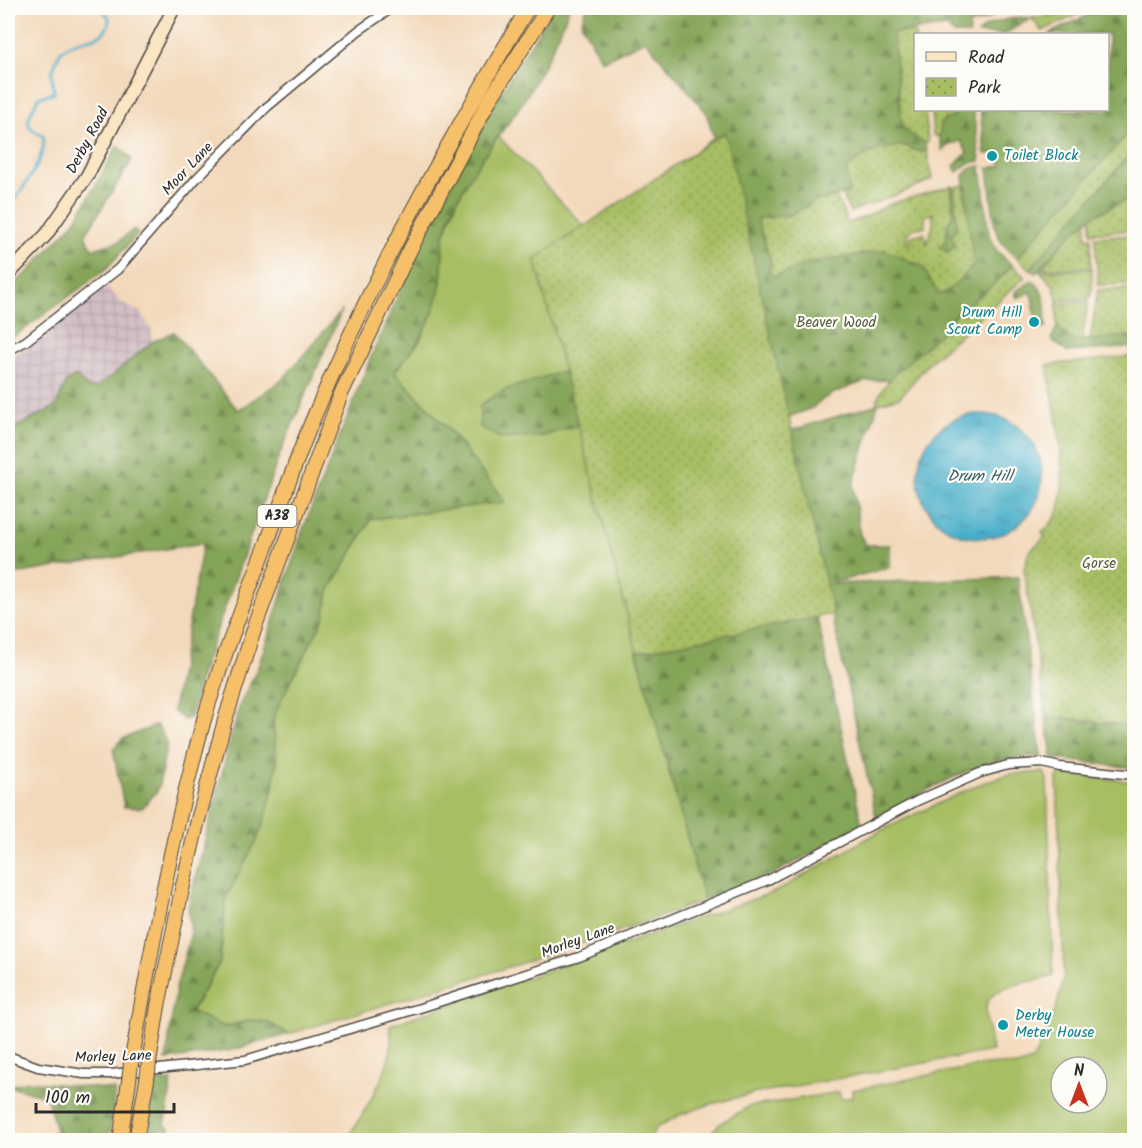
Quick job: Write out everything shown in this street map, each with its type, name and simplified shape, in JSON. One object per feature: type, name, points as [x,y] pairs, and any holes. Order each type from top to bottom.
[{"type":"highway","name":"A38","points":[[120,1140],[131,1064],[175,833],[204,721],[237,622],[307,436],[346,345],[403,229],[457,127],[528,8]]},
{"type":"highway","name":"A38","points":[[136,1140],[158,1006],[198,820],[225,720],[254,629],[337,406],[410,250],[489,101],[548,8]]},
{"type":"main road","name":"Derby Road","points":[[8,276],[46,235],[87,176],[174,8]]},
{"type":"street","name":"Moor Lane","points":[[8,351],[26,340],[118,268],[196,179],[267,107],[358,32],[392,8]]},
{"type":"street","name":"Morley Lane","points":[[8,1056],[38,1067],[84,1074],[111,1074],[245,1060],[420,1008],[579,957],[768,880],[917,801],[980,773],[1008,765],[1042,763],[1134,775]]},
{"type":"shaded area","points":[[105,286],[123,304],[141,312],[151,330],[152,342],[94,388],[87,387],[76,376],[66,382],[56,406],[8,432],[8,358]]},
{"type":"green space","points":[[553,8],[569,8],[553,46],[532,86],[475,169],[457,200],[444,235],[439,293],[431,318],[411,352],[394,372],[451,432],[505,502],[371,519],[329,591],[324,618],[273,719],[277,761],[266,816],[257,840],[226,898],[220,962],[191,1011],[224,1027],[251,1020],[267,1022],[289,1034],[232,1050],[166,1060],[176,988],[191,933],[188,907],[225,761],[240,704],[258,667],[303,529],[370,359],[421,243],[483,122]]},
{"type":"green space","name":"Beaver Wood","points":[[586,8],[987,8],[992,17],[969,25],[970,33],[953,33],[947,27],[893,33],[902,126],[912,136],[925,143],[927,152],[914,150],[904,145],[849,193],[814,202],[790,215],[758,219],[774,277],[808,263],[885,250],[922,266],[939,295],[971,244],[964,176],[968,169],[981,166],[989,236],[997,251],[1012,265],[992,287],[953,316],[947,328],[892,380],[865,381],[832,394],[812,408],[789,417],[540,261],[714,138],[706,112],[645,40],[602,61],[581,23]]},
{"type":"green space","points":[[1134,11],[1134,126],[1017,258],[1002,243],[995,228],[988,168],[1001,166],[999,153],[985,154],[980,111],[1109,111],[1109,33],[1051,33],[1090,14]]},
{"type":"green space","points":[[1083,12],[1042,31],[1032,18],[1039,17]]},
{"type":"green space","points":[[1019,17],[1032,18],[1006,33],[979,33],[991,24]]},
{"type":"green space","points":[[915,31],[914,111],[925,111],[928,142],[925,143],[912,136],[902,126],[893,33]]},
{"type":"green space","points":[[931,111],[957,111],[953,117],[942,121],[939,137],[933,135]]},
{"type":"green space","points":[[957,111],[973,111],[980,161],[967,164],[957,172],[954,166],[967,153],[961,141],[942,150],[939,137],[942,121],[953,117]]},
{"type":"green space","points":[[1134,126],[1134,149],[1030,269],[1017,258]]},
{"type":"green space","points":[[725,132],[833,614],[637,652],[535,259]]},
{"type":"green space","points":[[498,136],[584,226],[535,259],[704,900],[550,954],[289,1034],[267,1022],[251,1020],[224,1027],[191,1012],[220,962],[226,898],[236,878],[274,737],[273,719],[324,618],[329,591],[371,519],[504,502],[451,432],[394,372],[420,341],[441,283],[444,236],[457,201],[475,167]]},
{"type":"green space","points":[[118,145],[132,160],[85,235],[93,249],[118,242],[134,229],[138,234],[105,270],[8,341],[8,288],[27,273],[75,221]]},
{"type":"green space","points":[[904,145],[914,150],[927,152],[932,179],[850,212],[842,195],[849,193],[847,170],[873,151]]},
{"type":"green space","points":[[1134,149],[1134,196],[1091,217],[1065,241],[1041,269],[1036,273],[1030,269]]},
{"type":"green space","points":[[964,185],[974,265],[952,287],[939,295],[922,266],[885,250],[808,263],[774,277],[768,269],[772,265],[757,219],[790,215],[814,202],[836,197],[848,223],[890,204],[951,186],[953,214],[947,225],[946,241],[940,247],[947,252],[955,247],[952,235],[957,228],[954,187]],"holes":[[[933,214],[933,225],[927,244],[924,233],[911,236],[910,245],[907,243],[907,233],[915,228],[925,227],[925,216]]]},
{"type":"green space","points":[[951,186],[954,187],[957,228],[952,235],[955,247],[947,252],[940,247],[946,241],[947,225],[953,214]]},
{"type":"green space","points":[[1134,196],[1134,230],[1091,233],[1091,217]]},
{"type":"green space","points":[[1087,221],[1086,238],[1091,237],[1091,267],[1041,269],[1065,241]]},
{"type":"green space","points":[[1134,235],[1134,284],[1098,285],[1095,237]]},
{"type":"green space","points":[[1012,265],[1025,277],[929,363],[900,397],[876,404],[885,385],[894,375],[947,327],[956,314],[993,285]]},
{"type":"green space","points":[[1092,269],[1092,289],[1089,299],[1057,301],[1054,286],[1040,271]]},
{"type":"green space","points":[[1032,280],[1043,295],[1046,327],[1038,328],[1031,292],[1017,298],[1015,292]]},
{"type":"green space","points":[[1134,289],[1134,335],[1090,340],[1098,290]]},
{"type":"green space","points":[[1088,302],[1082,340],[1074,341],[1057,327],[1057,304]]},
{"type":"green space","points":[[342,310],[281,451],[200,677],[191,718],[184,720],[173,711],[203,543],[8,575],[8,432],[56,406],[66,382],[76,376],[87,387],[94,388],[152,342],[174,332],[238,410],[282,380]]},
{"type":"green space","points":[[1057,327],[1074,341],[1134,335],[1134,347],[1067,352],[1051,339]]},
{"type":"green space","name":"Gorse","points":[[1134,356],[1134,726],[1046,716],[1024,568],[1029,552],[1045,537],[1042,533],[1057,515],[1061,500],[1060,442],[1047,365]]},
{"type":"green space","points":[[564,371],[578,425],[543,436],[502,439],[480,427],[480,405],[504,390]]},
{"type":"green space","points":[[878,404],[853,485],[860,535],[866,545],[890,545],[890,567],[830,584],[1018,577],[1041,757],[1020,757],[977,767],[876,817],[792,430]]},
{"type":"green space","points":[[817,617],[862,825],[777,872],[704,900],[637,652]]},
{"type":"green space","points":[[1046,716],[1134,726],[1134,768],[1056,759],[1052,756]]},
{"type":"green space","points":[[157,725],[167,743],[158,790],[142,808],[124,807],[113,749],[122,739]]},
{"type":"green space","points":[[1044,772],[1047,779],[1053,976],[1002,989],[988,1001],[986,1014],[992,1051],[752,1094],[711,1104],[680,1115],[657,1127],[649,1140],[346,1140],[373,1096],[384,1072],[391,1048],[390,1025],[777,891],[882,830],[977,785],[1010,774]]},
{"type":"green space","points":[[1060,773],[1134,782],[1134,1140],[703,1140],[722,1122],[748,1107],[839,1092],[841,1099],[852,1097],[852,1090],[977,1066],[998,1064],[1017,1066],[1032,1061],[1052,1020],[1064,975],[1057,777]]},
{"type":"green space","points":[[28,1081],[115,1090],[109,1140],[56,1140],[55,1126],[46,1096],[9,1086]]},
{"type":"green space","points":[[155,1081],[172,1081],[165,1126],[170,1128],[167,1140],[148,1140]]},
{"type":"water","name":"Drum Hill","points":[[980,414],[1004,419],[1024,432],[1037,452],[1042,476],[1037,500],[1024,520],[1004,533],[980,538],[956,533],[936,520],[923,500],[918,476],[923,452],[936,432],[956,419]]},
{"type":"waterway","points":[[8,207],[26,184],[42,153],[43,136],[30,127],[31,112],[39,97],[54,93],[52,72],[61,51],[69,45],[96,37],[107,27],[109,17],[100,8]]},
{"type":"place","name":"Toilet Block","points":[[992,156]]},
{"type":"place","name":"Drum Hill Scout Camp","points":[[1034,322]]},
{"type":"place","name":"Derby Meter House","points":[[1003,1025]]}]
